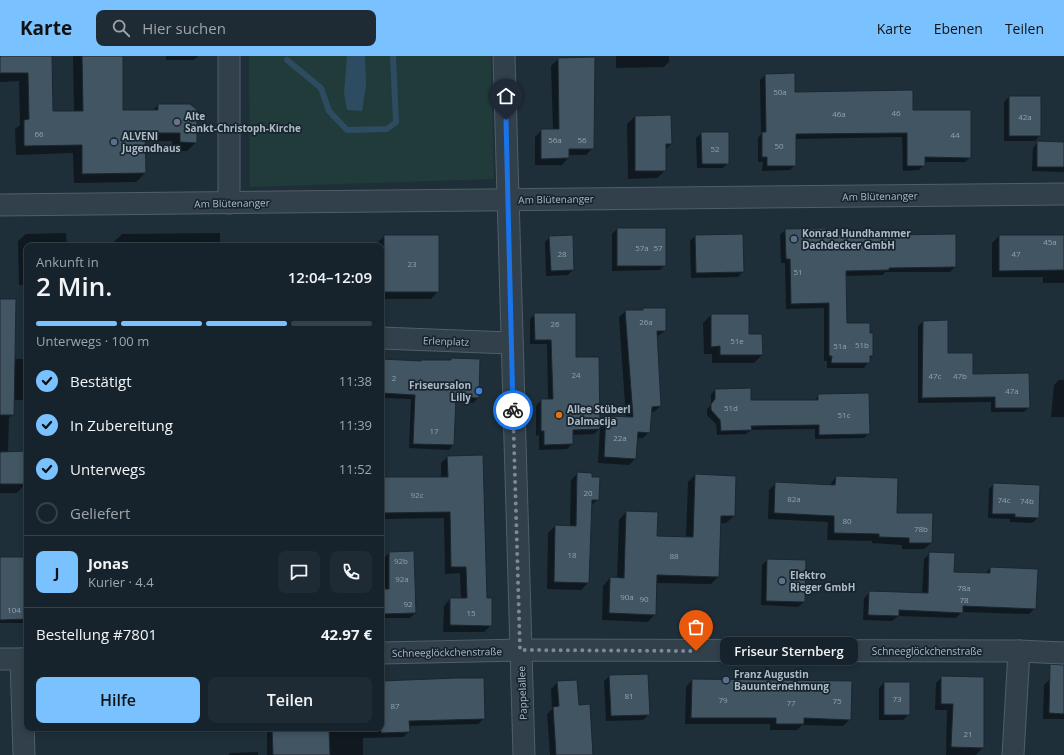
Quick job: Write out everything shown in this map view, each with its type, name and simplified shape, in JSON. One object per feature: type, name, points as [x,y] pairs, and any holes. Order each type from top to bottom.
[{"type":"street","points":[[229,56],[229,203]]},
{"type":"street","name":"Pappelallee","points":[[504,56],[524,755]]},
{"type":"street","name":"Am Blütenanger","points":[[0,205],[1064,194]]},
{"type":"street","name":"Erlenplatz","points":[[384,338],[512,343]]},
{"type":"street","name":"Schneeglöckchenstraße","points":[[384,653],[520,650],[1019,651],[1064,653]]},
{"type":"street","points":[[1013,755],[1019,651]]},
{"type":"street","points":[[0,659],[24,659],[24,755]]},
{"type":"green space","points":[[249,56],[491,56],[494,179],[250,187]]},
{"type":"water","points":[[347,56],[365,56],[366,85],[362,111],[347,110],[344,93]]},
{"type":"building","points":[[0,56],[52,56],[53,111],[83,111],[82,56],[123,56],[123,110],[158,110],[158,104],[190,104],[197,110],[197,143],[180,142],[180,133],[145,133],[146,173],[82,174],[82,145],[24,146],[24,120],[29,119],[28,73],[0,73]]},
{"type":"building","points":[[595,57],[594,149],[569,149],[569,158],[541,159],[541,129],[559,129],[558,58]]},
{"type":"building","points":[[795,73],[795,92],[913,90],[913,110],[971,110],[971,158],[925,157],[925,166],[907,166],[907,133],[796,134],[796,166],[767,166],[767,157],[762,157],[762,132],[766,132],[765,74]]},
{"type":"building","points":[[1009,96],[1041,96],[1041,136],[1009,136]]},
{"type":"building","points":[[671,115],[672,144],[666,144],[666,171],[635,171],[635,116]]},
{"type":"building","points":[[701,132],[729,132],[729,164],[702,164]]},
{"type":"building","points":[[1037,141],[1064,142],[1064,167],[1037,167]]},
{"type":"building","points":[[617,228],[666,228],[666,266],[617,266]]},
{"type":"building","points":[[826,228],[826,235],[888,233],[888,235],[956,234],[956,267],[889,268],[889,270],[846,271],[847,323],[870,323],[870,333],[873,333],[873,356],[870,356],[870,363],[831,363],[832,356],[829,356],[829,303],[791,304],[790,259],[786,259],[785,229]]},
{"type":"building","points":[[743,234],[744,272],[696,273],[695,235]]},
{"type":"building","points":[[384,235],[439,235],[439,292],[384,292]]},
{"type":"building","points":[[573,235],[574,270],[551,271],[549,236]]},
{"type":"building","points":[[999,235],[1064,235],[1064,270],[999,271]]},
{"type":"building","points":[[0,299],[16,299],[14,415],[0,415]]},
{"type":"building","points":[[643,308],[666,308],[666,331],[657,331],[661,406],[652,407],[650,433],[638,432],[636,459],[604,457],[606,416],[633,417],[625,310],[643,310]]},
{"type":"building","points":[[534,313],[576,313],[576,357],[599,357],[600,429],[573,430],[573,444],[544,445],[544,431],[541,431],[541,399],[553,399],[551,340],[535,340]]},
{"type":"building","points":[[711,314],[749,314],[749,334],[762,334],[763,355],[720,355],[720,346],[711,347]]},
{"type":"building","points":[[948,320],[948,353],[973,353],[973,374],[1029,373],[1030,408],[995,408],[995,397],[922,398],[923,321]]},
{"type":"building","points":[[451,358],[480,359],[479,398],[456,397],[454,445],[413,444],[415,395],[384,393],[384,359],[421,361],[451,360]]},
{"type":"building","points":[[751,388],[751,400],[818,400],[818,394],[869,393],[870,434],[819,435],[819,425],[751,426],[752,430],[721,431],[720,420],[711,410],[711,404],[715,399],[715,389]]},
{"type":"building","points":[[24,451],[24,484],[0,484],[0,452]]},
{"type":"building","points":[[483,455],[487,598],[492,598],[492,626],[450,625],[450,598],[467,598],[466,567],[451,567],[450,512],[384,513],[384,477],[448,477],[447,456]]},
{"type":"building","points":[[577,472],[592,473],[592,477],[600,477],[599,500],[592,500],[589,583],[554,582],[555,525],[576,526]]},
{"type":"building","points":[[695,474],[736,476],[735,516],[721,516],[719,577],[657,575],[656,615],[609,613],[610,577],[624,578],[626,511],[658,512],[657,536],[693,537]]},
{"type":"building","points":[[836,476],[898,478],[897,513],[933,513],[932,543],[909,543],[909,538],[879,537],[879,534],[834,533],[834,516],[774,513],[775,482],[835,485]]},
{"type":"building","points":[[993,483],[1040,485],[1039,518],[1015,517],[1015,514],[992,514]]},
{"type":"building","points":[[414,551],[416,613],[384,614],[384,589],[389,589],[389,552]]},
{"type":"building","points":[[929,552],[955,553],[954,572],[990,573],[990,567],[1038,569],[1036,609],[963,606],[963,613],[899,610],[899,616],[868,615],[869,591],[928,593]]},
{"type":"building","points":[[0,557],[24,557],[24,619],[0,620]]},
{"type":"building","points":[[767,559],[806,560],[805,602],[766,601]]},
{"type":"building","points":[[1050,664],[1064,665],[1064,714],[1049,713]]},
{"type":"building","points":[[648,674],[650,715],[611,716],[609,675]]},
{"type":"building","points":[[941,676],[984,677],[984,748],[951,747],[953,704],[941,704]]},
{"type":"building","points":[[484,678],[485,719],[409,721],[410,732],[381,733],[381,731],[384,731],[384,681]]},
{"type":"building","points":[[692,679],[852,681],[851,720],[804,718],[804,724],[776,724],[776,718],[691,718]]},
{"type":"building","points":[[577,680],[579,705],[590,704],[593,755],[556,755],[553,707],[559,706],[557,681]]},
{"type":"building","points":[[884,682],[910,682],[910,715],[884,715]]},
{"type":"building","points":[[272,731],[329,731],[330,755],[273,755]]},
{"type":"waterway","points":[[287,60],[321,88],[329,111],[347,130],[387,129],[396,122],[393,56]]},
{"type":"way so far","points":[[513,410],[520,650],[696,651]]},
{"type":"place","name":"Alte Sankt-Christoph-Kirche","points":[[177,122]]},
{"type":"place","name":"ALVENI Jugendhaus","points":[[114,142]]},
{"type":"place","name":"Konrad Hundhammer Dachdecker GmbH","points":[[794,239]]},
{"type":"place","name":"Friseursalon Lilly","points":[[479,391]]},
{"type":"place","name":"Allee Stüberl Dalmacija","points":[[559,415]]},
{"type":"place","name":"Elektro Rieger GmbH","points":[[782,581]]},
{"type":"place","name":"Friseur Sternberg","points":[[696,651]]},
{"type":"place","name":"Franz Augustin Bauunternehmung","points":[[726,680]]},
{"type":"route","points":[[506,120],[513,410]]}]
